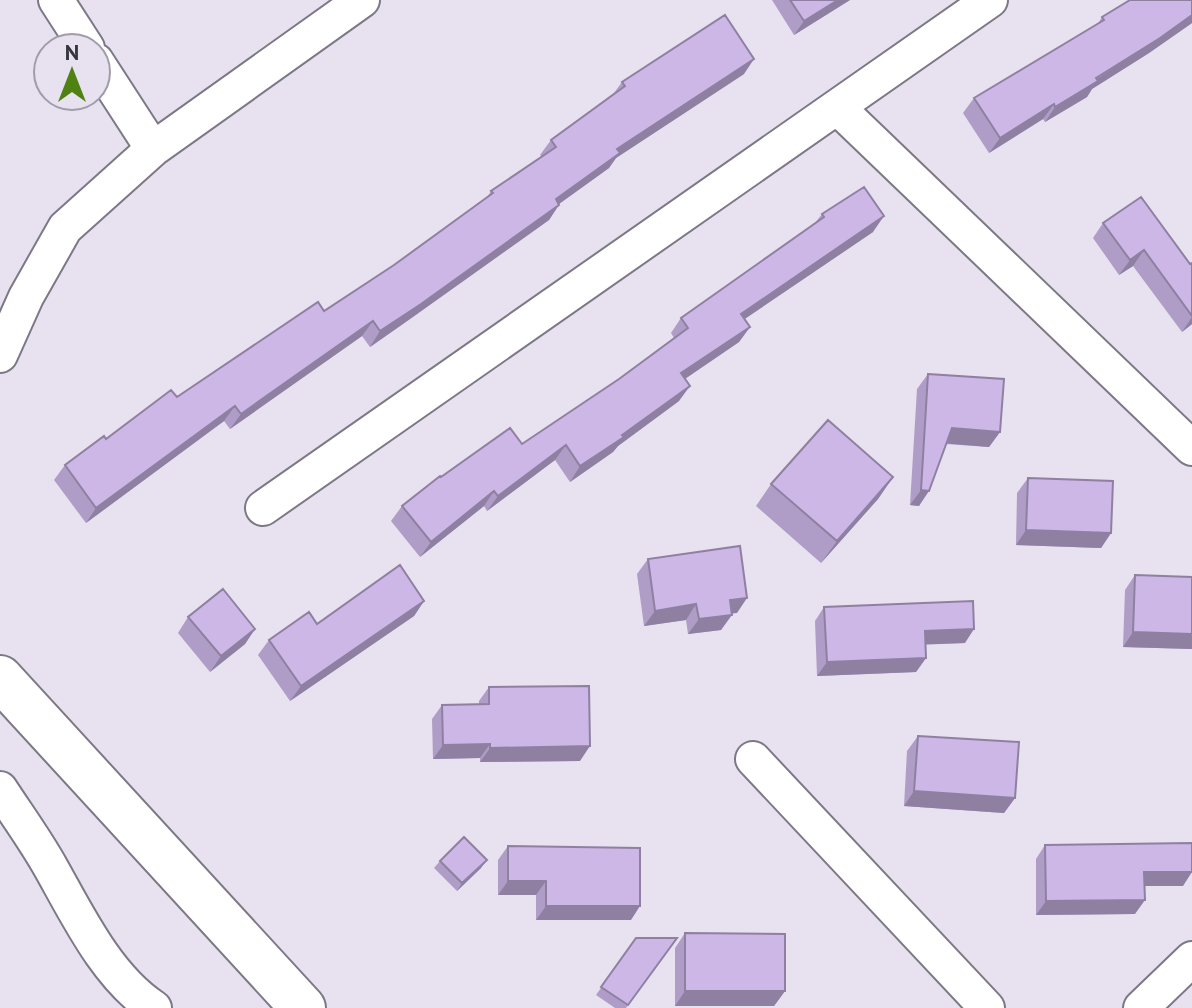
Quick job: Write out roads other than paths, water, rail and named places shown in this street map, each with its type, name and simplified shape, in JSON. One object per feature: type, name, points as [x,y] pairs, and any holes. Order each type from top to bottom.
[{"type":"main road","points":[[0,678],[303,1008]]},
{"type":"street","points":[[56,0],[77,32]]},
{"type":"street","points":[[0,355],[26,297],[65,228],[153,149],[362,0]]},
{"type":"street","points":[[263,508],[990,0]]},
{"type":"street","points":[[112,86],[153,149]]},
{"type":"street","points":[[837,107],[1192,448]]},
{"type":"street","points":[[753,759],[987,1008]]},
{"type":"street","points":[[0,789],[50,865],[88,937],[141,1000],[154,1008]]},
{"type":"street","points":[[1141,1008],[1192,959]]}]
